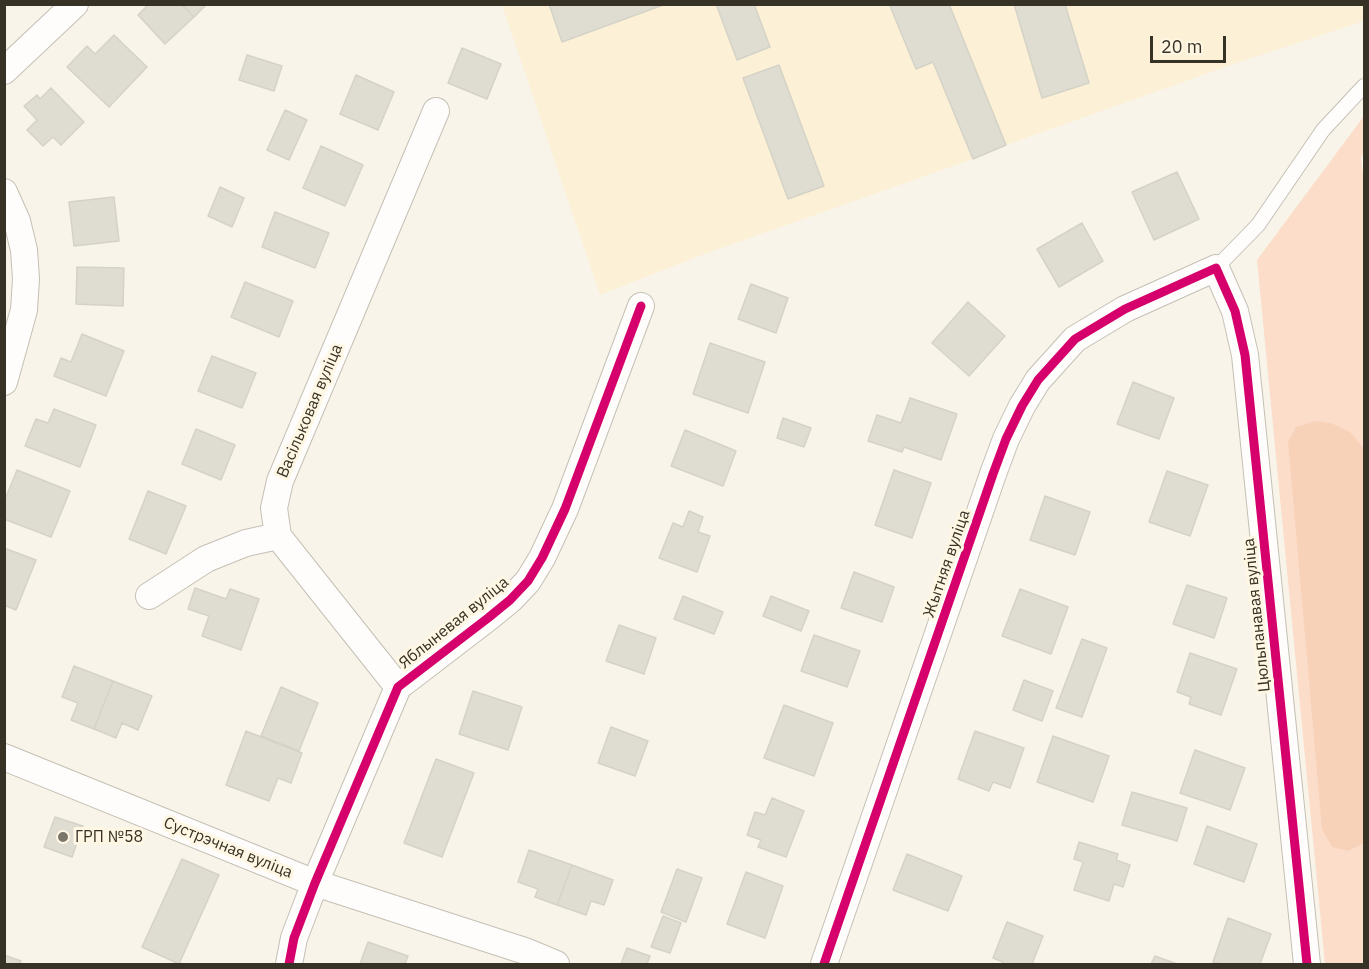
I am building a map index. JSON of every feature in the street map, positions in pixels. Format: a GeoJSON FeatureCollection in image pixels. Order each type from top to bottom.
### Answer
{"type":"FeatureCollection","features":[{"type":"Feature","properties":{"kind":"street"},"geometry":{"type":"LineString","coordinates":[[4,71],[75,4]]}},
{"type":"Feature","properties":{"kind":"street","name":"Васільковая вуліца"},"geometry":{"type":"LineString","coordinates":[[278,537],[274,507],[280,481],[436,111]]}},
{"type":"Feature","properties":{"kind":"street"},"geometry":{"type":"LineString","coordinates":[[4,192],[17,220],[24,250],[26,279],[24,310],[4,382]]}},
{"type":"Feature","properties":{"kind":"street","name":"Жытняя вуліца"},"geometry":{"type":"LineString","coordinates":[[824,964],[1000,457],[1022,406],[1038,380],[1075,339],[1125,309],[1216,268]]}},
{"type":"Feature","properties":{"kind":"street","name":"Цюльпанавая вуліца"},"geometry":{"type":"LineString","coordinates":[[1216,268],[1235,311],[1245,355],[1307,964]]}},
{"type":"Feature","properties":{"kind":"street","name":"Яблыневая вуліца"},"geometry":{"type":"LineString","coordinates":[[289,964],[294,938],[315,883],[398,687],[503,606],[528,581],[542,558],[565,509],[641,306]]}},
{"type":"Feature","properties":{"kind":"street"},"geometry":{"type":"LineString","coordinates":[[149,596],[206,559],[246,543],[278,537],[398,687]]}},
{"type":"Feature","properties":{"kind":"street","name":"Сустрэчная вуліца"},"geometry":{"type":"LineString","coordinates":[[4,757],[315,883],[525,951],[556,964]]}},
{"type":"Feature","properties":{"kind":"lane"},"geometry":{"type":"LineString","coordinates":[[1216,268],[1258,225],[1323,130],[1365,86]]}},
{"type":"Feature","properties":{"kind":"shaded area"},"geometry":{"type":"Polygon","coordinates":[[[1362,4],[1364,21],[1228,66],[1006,145],[973,159],[699,256],[600,295],[502,5],[1362,4]]]}},
{"type":"Feature","properties":{"kind":"shaded area"},"geometry":{"type":"Polygon","coordinates":[[[1364,116],[1364,147],[1361,159],[1364,184],[1364,964],[1325,964],[1257,260],[1364,116]]]}},
{"type":"Feature","properties":{"kind":"shaded area"},"geometry":{"type":"Polygon","coordinates":[[[1315,421],[1331,423],[1350,432],[1364,449],[1364,843],[1348,851],[1332,847],[1322,829],[1288,442],[1296,427],[1315,421]]]}},
{"type":"Feature","properties":{"kind":"building"},"geometry":{"type":"Polygon","coordinates":[[[149,4],[181,4],[194,17],[165,44],[138,15],[149,4]]]}},
{"type":"Feature","properties":{"kind":"building"},"geometry":{"type":"Polygon","coordinates":[[[181,4],[207,4],[194,17],[181,4]]]}},
{"type":"Feature","properties":{"kind":"building"},"geometry":{"type":"Polygon","coordinates":[[[549,4],[663,4],[663,5],[562,42],[549,4]]]}},
{"type":"Feature","properties":{"kind":"building"},"geometry":{"type":"Polygon","coordinates":[[[716,4],[754,4],[770,47],[737,60],[716,4]]]}},
{"type":"Feature","properties":{"kind":"building"},"geometry":{"type":"Polygon","coordinates":[[[894,4],[949,4],[1006,145],[973,159],[933,62],[916,69],[890,6],[894,4]]]}},
{"type":"Feature","properties":{"kind":"building"},"geometry":{"type":"Polygon","coordinates":[[[1014,4],[1065,4],[1089,83],[1042,98],[1014,4]]]}},
{"type":"Feature","properties":{"kind":"building"},"geometry":{"type":"Polygon","coordinates":[[[114,35],[147,67],[109,107],[67,67],[87,46],[95,54],[114,35]]]}},
{"type":"Feature","properties":{"kind":"building"},"geometry":{"type":"Polygon","coordinates":[[[462,48],[501,64],[487,99],[448,83],[462,48]]]}},
{"type":"Feature","properties":{"kind":"building"},"geometry":{"type":"Polygon","coordinates":[[[247,55],[282,66],[274,91],[239,80],[247,55]]]}},
{"type":"Feature","properties":{"kind":"building"},"geometry":{"type":"Polygon","coordinates":[[[779,65],[824,186],[788,199],[743,78],[779,65]]]}},
{"type":"Feature","properties":{"kind":"building"},"geometry":{"type":"Polygon","coordinates":[[[356,75],[394,92],[378,130],[340,114],[356,75]]]}},
{"type":"Feature","properties":{"kind":"building"},"geometry":{"type":"Polygon","coordinates":[[[51,88],[84,122],[61,145],[53,137],[43,146],[27,130],[37,120],[24,106],[37,95],[40,99],[51,88]]]}},
{"type":"Feature","properties":{"kind":"building"},"geometry":{"type":"Polygon","coordinates":[[[285,110],[307,120],[289,160],[267,150],[285,110]]]}},
{"type":"Feature","properties":{"kind":"building"},"geometry":{"type":"Polygon","coordinates":[[[321,146],[363,165],[345,206],[303,188],[321,146]]]}},
{"type":"Feature","properties":{"kind":"building"},"geometry":{"type":"Polygon","coordinates":[[[1177,172],[1199,219],[1154,240],[1132,192],[1177,172]]]}},
{"type":"Feature","properties":{"kind":"building"},"geometry":{"type":"Polygon","coordinates":[[[220,187],[244,198],[232,227],[208,216],[220,187]]]}},
{"type":"Feature","properties":{"kind":"building"},"geometry":{"type":"Polygon","coordinates":[[[114,197],[119,241],[74,246],[69,202],[114,197]]]}},
{"type":"Feature","properties":{"kind":"building"},"geometry":{"type":"Polygon","coordinates":[[[275,212],[329,233],[315,268],[262,247],[275,212]]]}},
{"type":"Feature","properties":{"kind":"building"},"geometry":{"type":"Polygon","coordinates":[[[1082,223],[1103,261],[1059,287],[1037,249],[1082,223]]]}},
{"type":"Feature","properties":{"kind":"building"},"geometry":{"type":"Polygon","coordinates":[[[77,267],[124,268],[123,306],[76,304],[77,267]]]}},
{"type":"Feature","properties":{"kind":"building"},"geometry":{"type":"Polygon","coordinates":[[[245,282],[293,301],[279,337],[231,317],[245,282]]]}},
{"type":"Feature","properties":{"kind":"building"},"geometry":{"type":"Polygon","coordinates":[[[751,284],[788,298],[776,333],[738,319],[751,284]]]}},
{"type":"Feature","properties":{"kind":"building"},"geometry":{"type":"Polygon","coordinates":[[[968,302],[1005,336],[969,376],[932,343],[968,302]]]}},
{"type":"Feature","properties":{"kind":"building"},"geometry":{"type":"Polygon","coordinates":[[[82,334],[124,351],[106,396],[54,376],[61,358],[71,362],[82,334]]]}},
{"type":"Feature","properties":{"kind":"building"},"geometry":{"type":"Polygon","coordinates":[[[710,343],[765,362],[748,413],[693,394],[710,343]]]}},
{"type":"Feature","properties":{"kind":"building"},"geometry":{"type":"Polygon","coordinates":[[[212,356],[256,373],[242,408],[198,391],[212,356]]]}},
{"type":"Feature","properties":{"kind":"building"},"geometry":{"type":"Polygon","coordinates":[[[1133,382],[1174,398],[1159,439],[1117,424],[1133,382]]]}},
{"type":"Feature","properties":{"kind":"building"},"geometry":{"type":"Polygon","coordinates":[[[910,398],[957,414],[941,460],[904,447],[902,452],[868,441],[877,415],[901,423],[910,398]]]}},
{"type":"Feature","properties":{"kind":"building"},"geometry":{"type":"Polygon","coordinates":[[[54,409],[96,425],[80,467],[25,446],[36,419],[48,423],[54,409]]]}},
{"type":"Feature","properties":{"kind":"building"},"geometry":{"type":"Polygon","coordinates":[[[783,418],[811,428],[804,447],[777,438],[783,418]]]}},
{"type":"Feature","properties":{"kind":"building"},"geometry":{"type":"Polygon","coordinates":[[[196,429],[235,445],[221,480],[182,464],[196,429]]]}},
{"type":"Feature","properties":{"kind":"building"},"geometry":{"type":"Polygon","coordinates":[[[685,430],[736,451],[723,486],[671,466],[685,430]]]}},
{"type":"Feature","properties":{"kind":"building"},"geometry":{"type":"Polygon","coordinates":[[[17,470],[70,491],[51,537],[4,519],[4,502],[17,470]]]}},
{"type":"Feature","properties":{"kind":"building"},"geometry":{"type":"Polygon","coordinates":[[[894,470],[931,483],[912,538],[875,525],[894,470]]]}},
{"type":"Feature","properties":{"kind":"building"},"geometry":{"type":"Polygon","coordinates":[[[1167,471],[1208,485],[1190,536],[1149,522],[1167,471]]]}},
{"type":"Feature","properties":{"kind":"building"},"geometry":{"type":"Polygon","coordinates":[[[148,491],[186,506],[166,554],[129,539],[148,491]]]}},
{"type":"Feature","properties":{"kind":"building"},"geometry":{"type":"Polygon","coordinates":[[[1045,496],[1090,512],[1075,555],[1030,540],[1045,496]]]}},
{"type":"Feature","properties":{"kind":"building"},"geometry":{"type":"Polygon","coordinates":[[[689,511],[703,517],[698,532],[710,536],[697,572],[659,558],[673,523],[683,527],[689,511]]]}},
{"type":"Feature","properties":{"kind":"building"},"geometry":{"type":"Polygon","coordinates":[[[4,548],[36,560],[16,610],[4,605],[4,548]]]}},
{"type":"Feature","properties":{"kind":"building"},"geometry":{"type":"Polygon","coordinates":[[[854,572],[894,587],[882,622],[841,608],[854,572]]]}},
{"type":"Feature","properties":{"kind":"building"},"geometry":{"type":"Polygon","coordinates":[[[1187,585],[1227,598],[1214,638],[1173,624],[1187,585]]]}},
{"type":"Feature","properties":{"kind":"building"},"geometry":{"type":"Polygon","coordinates":[[[195,588],[226,599],[230,589],[259,599],[241,650],[202,636],[209,616],[188,609],[195,588]]]}},
{"type":"Feature","properties":{"kind":"building"},"geometry":{"type":"Polygon","coordinates":[[[1020,589],[1068,607],[1051,654],[1002,636],[1020,589]]]}},
{"type":"Feature","properties":{"kind":"building"},"geometry":{"type":"Polygon","coordinates":[[[683,596],[723,612],[714,634],[674,619],[683,596]]]}},
{"type":"Feature","properties":{"kind":"building"},"geometry":{"type":"Polygon","coordinates":[[[771,596],[809,611],[801,631],[763,616],[771,596]]]}},
{"type":"Feature","properties":{"kind":"building"},"geometry":{"type":"Polygon","coordinates":[[[619,625],[656,638],[644,674],[606,661],[619,625]]]}},
{"type":"Feature","properties":{"kind":"building"},"geometry":{"type":"Polygon","coordinates":[[[814,635],[860,651],[847,687],[801,671],[814,635]]]}},
{"type":"Feature","properties":{"kind":"building"},"geometry":{"type":"Polygon","coordinates":[[[1082,639],[1107,648],[1082,717],[1056,708],[1082,639]]]}},
{"type":"Feature","properties":{"kind":"building"},"geometry":{"type":"Polygon","coordinates":[[[1190,653],[1237,669],[1221,715],[1189,704],[1191,697],[1177,692],[1190,653]]]}},
{"type":"Feature","properties":{"kind":"building"},"geometry":{"type":"Polygon","coordinates":[[[74,666],[113,681],[94,729],[71,720],[78,703],[62,697],[74,666]]]}},
{"type":"Feature","properties":{"kind":"building"},"geometry":{"type":"Polygon","coordinates":[[[1024,680],[1053,691],[1042,721],[1013,710],[1024,680]]]}},
{"type":"Feature","properties":{"kind":"building"},"geometry":{"type":"Polygon","coordinates":[[[113,681],[152,696],[138,730],[122,723],[116,738],[94,729],[113,681]]]}},
{"type":"Feature","properties":{"kind":"building"},"geometry":{"type":"Polygon","coordinates":[[[281,687],[318,703],[299,751],[261,736],[281,687]]]}},
{"type":"Feature","properties":{"kind":"building"},"geometry":{"type":"Polygon","coordinates":[[[473,691],[522,707],[508,750],[459,734],[473,691]]]}},
{"type":"Feature","properties":{"kind":"building"},"geometry":{"type":"Polygon","coordinates":[[[784,705],[833,723],[814,776],[764,758],[784,705]]]}},
{"type":"Feature","properties":{"kind":"building"},"geometry":{"type":"Polygon","coordinates":[[[611,727],[648,741],[635,776],[598,763],[611,727]]]}},
{"type":"Feature","properties":{"kind":"building"},"geometry":{"type":"Polygon","coordinates":[[[246,731],[302,753],[291,783],[278,778],[269,801],[226,785],[246,731]]]}},
{"type":"Feature","properties":{"kind":"building"},"geometry":{"type":"Polygon","coordinates":[[[975,731],[1024,748],[1010,788],[993,782],[989,791],[958,779],[975,731]]]}},
{"type":"Feature","properties":{"kind":"building"},"geometry":{"type":"Polygon","coordinates":[[[1053,736],[1109,756],[1093,802],[1037,782],[1053,736]]]}},
{"type":"Feature","properties":{"kind":"building"},"geometry":{"type":"Polygon","coordinates":[[[1195,750],[1245,768],[1230,810],[1180,793],[1195,750]]]}},
{"type":"Feature","properties":{"kind":"building"},"geometry":{"type":"Polygon","coordinates":[[[436,759],[474,773],[442,857],[404,843],[436,759]]]}},
{"type":"Feature","properties":{"kind":"building"},"geometry":{"type":"Polygon","coordinates":[[[1132,792],[1187,808],[1177,841],[1122,825],[1132,792]]]}},
{"type":"Feature","properties":{"kind":"building"},"geometry":{"type":"Polygon","coordinates":[[[772,798],[804,811],[786,857],[758,847],[761,840],[747,835],[755,812],[765,815],[772,798]]]}},
{"type":"Feature","properties":{"kind":"building","name":"ГРП №58"},"geometry":{"type":"Polygon","coordinates":[[[55,817],[83,826],[72,857],[44,847],[55,817]]]}},
{"type":"Feature","properties":{"kind":"building"},"geometry":{"type":"Polygon","coordinates":[[[1207,826],[1257,844],[1244,882],[1194,864],[1207,826]]]}},
{"type":"Feature","properties":{"kind":"building"},"geometry":{"type":"Polygon","coordinates":[[[1079,842],[1118,854],[1116,860],[1130,865],[1123,887],[1114,884],[1109,901],[1074,890],[1083,862],[1074,859],[1079,842]]]}},
{"type":"Feature","properties":{"kind":"building"},"geometry":{"type":"Polygon","coordinates":[[[529,850],[572,865],[557,905],[535,897],[538,889],[518,882],[529,850]]]}},
{"type":"Feature","properties":{"kind":"building"},"geometry":{"type":"Polygon","coordinates":[[[907,854],[962,876],[948,911],[893,890],[907,854]]]}},
{"type":"Feature","properties":{"kind":"building"},"geometry":{"type":"Polygon","coordinates":[[[182,859],[219,875],[179,964],[142,947],[182,859]]]}},
{"type":"Feature","properties":{"kind":"building"},"geometry":{"type":"Polygon","coordinates":[[[572,865],[613,880],[604,905],[591,901],[586,915],[557,905],[572,865]]]}},
{"type":"Feature","properties":{"kind":"building"},"geometry":{"type":"Polygon","coordinates":[[[677,869],[702,878],[686,922],[661,912],[677,869]]]}},
{"type":"Feature","properties":{"kind":"building"},"geometry":{"type":"Polygon","coordinates":[[[746,872],[783,886],[765,938],[727,924],[746,872]]]}},
{"type":"Feature","properties":{"kind":"building"},"geometry":{"type":"Polygon","coordinates":[[[663,916],[681,923],[670,953],[651,947],[663,916]]]}},
{"type":"Feature","properties":{"kind":"building"},"geometry":{"type":"Polygon","coordinates":[[[1228,918],[1271,934],[1260,964],[1213,962],[1228,918]]]}},
{"type":"Feature","properties":{"kind":"building"},"geometry":{"type":"Polygon","coordinates":[[[1007,922],[1043,936],[1032,964],[1002,964],[1003,962],[993,958],[1007,922]]]}},
{"type":"Feature","properties":{"kind":"building"},"geometry":{"type":"Polygon","coordinates":[[[368,942],[408,956],[405,964],[360,964],[368,942]]]}},
{"type":"Feature","properties":{"kind":"building"},"geometry":{"type":"Polygon","coordinates":[[[627,948],[650,956],[647,964],[621,964],[627,948]]]}},
{"type":"Feature","properties":{"kind":"building"},"geometry":{"type":"Polygon","coordinates":[[[4,955],[21,961],[20,964],[4,964],[4,955]]]}},
{"type":"Feature","properties":{"kind":"building"},"geometry":{"type":"Polygon","coordinates":[[[1155,956],[1177,964],[1151,964],[1155,956]]]}},
{"type":"Feature","properties":{"kind":"cycle path"},"geometry":{"type":"LineString","coordinates":[[824,964],[993,474],[1022,406],[1038,380],[1075,339],[1125,309],[1216,268],[1235,311],[1245,355],[1307,964]]}},
{"type":"Feature","properties":{"kind":"cycle path"},"geometry":{"type":"LineString","coordinates":[[289,964],[294,938],[315,883],[398,687],[488,618],[528,581],[542,558],[565,509],[641,306]]}},
{"type":"Feature","properties":{"kind":"place","name":"ГРП №58"},"geometry":{"type":"Point","coordinates":[63,837]}}]}
